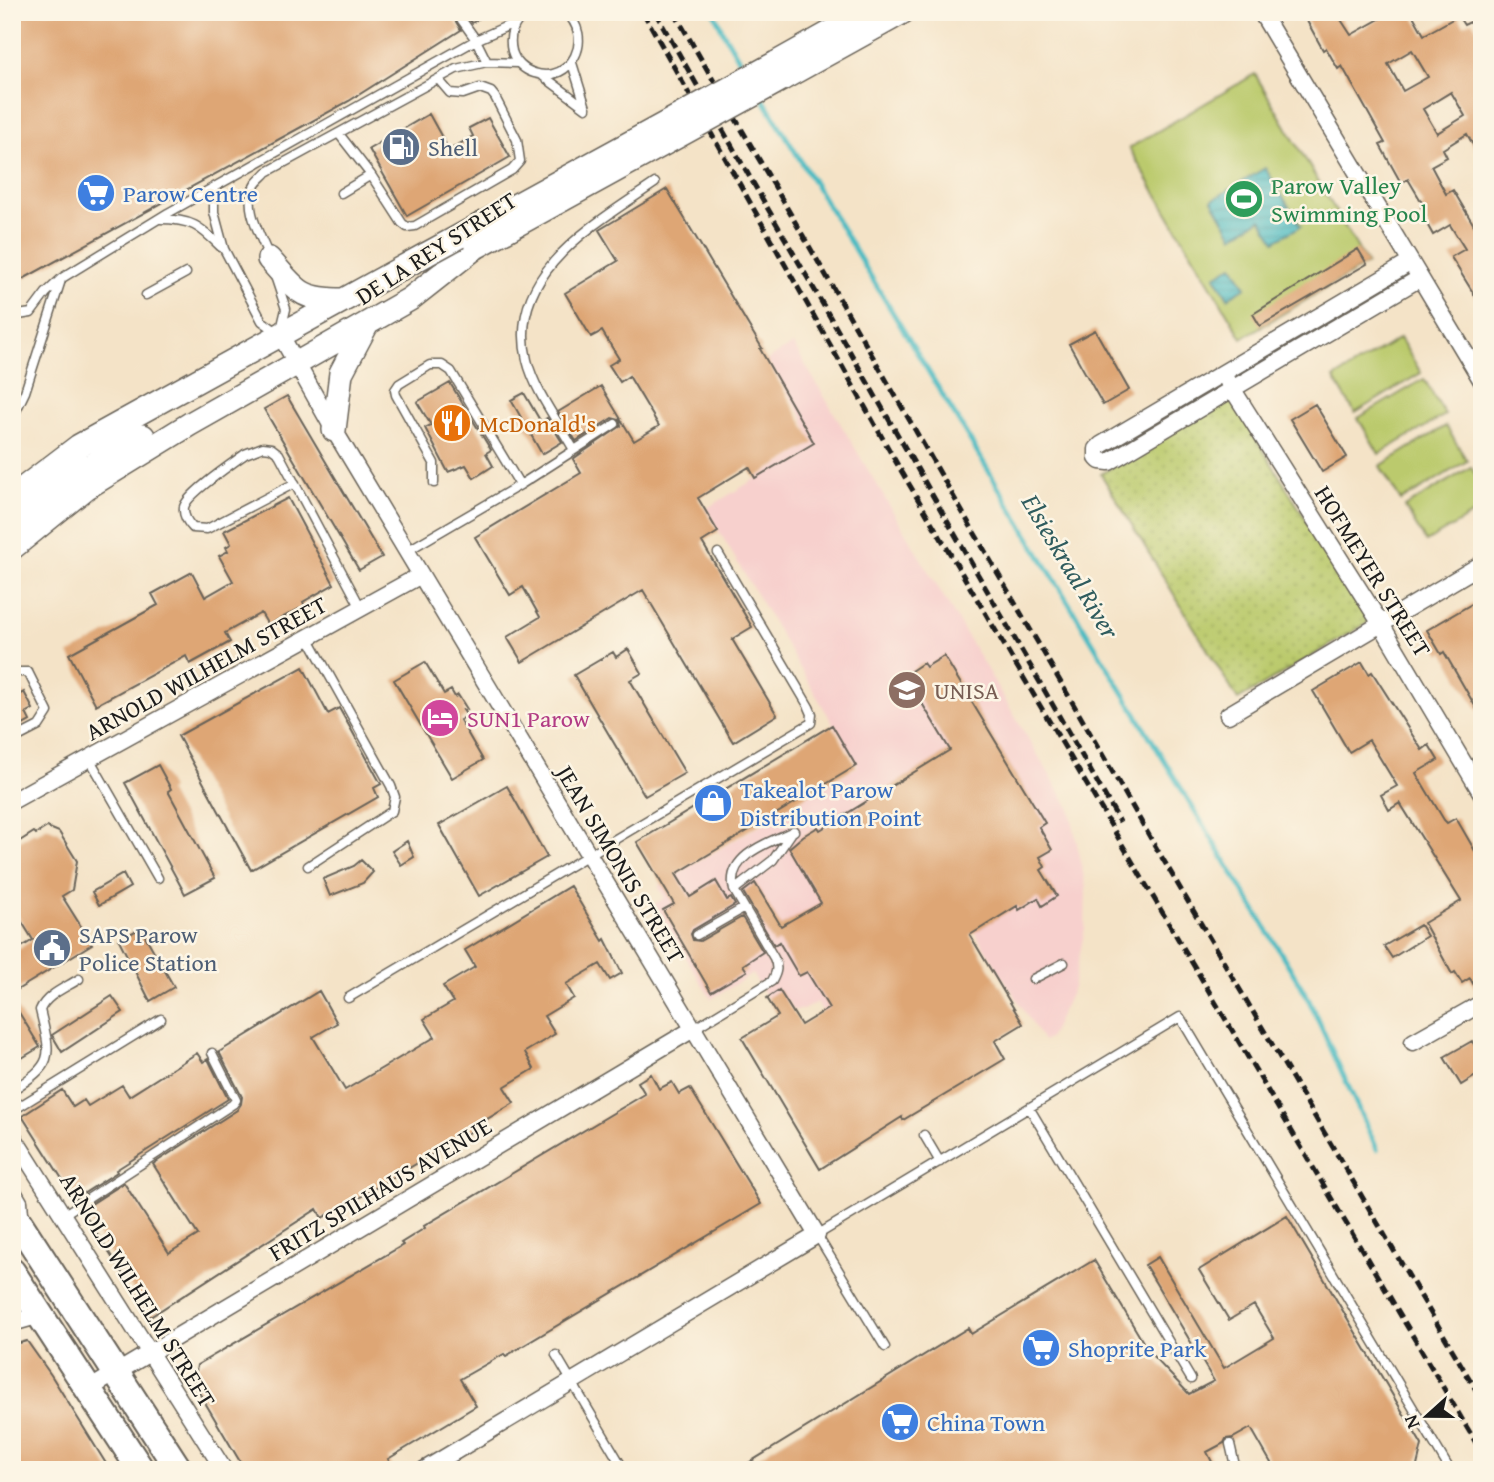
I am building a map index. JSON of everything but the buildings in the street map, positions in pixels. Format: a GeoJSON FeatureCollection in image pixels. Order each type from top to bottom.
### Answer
{"type":"FeatureCollection","features":[{"type":"Feature","properties":{"kind":"main road","name":"DE LA REY STREET"},"geometry":{"type":"LineString","coordinates":[[12,548],[86,488],[190,424],[410,299],[476,247],[779,71],[867,12]]}},
{"type":"Feature","properties":{"kind":"main road","name":"DE LA REY STREET"},"geometry":{"type":"LineString","coordinates":[[12,497],[79,446],[280,334],[427,254],[779,71],[902,12]]}},
{"type":"Feature","properties":{"kind":"main road"},"geometry":{"type":"LineString","coordinates":[[269,259],[293,286],[309,298],[343,300]]}},
{"type":"Feature","properties":{"kind":"main road"},"geometry":{"type":"LineString","coordinates":[[334,430],[341,373],[368,324]]}},
{"type":"Feature","properties":{"kind":"main road"},"geometry":{"type":"LineString","coordinates":[[12,521],[25,515],[80,472],[144,435],[190,424]]}},
{"type":"Feature","properties":{"kind":"main road"},"geometry":{"type":"LineString","coordinates":[[18,1221],[179,1470]]}},
{"type":"Feature","properties":{"kind":"main road"},"geometry":{"type":"LineString","coordinates":[[12,1272],[141,1470]]}},
{"type":"Feature","properties":{"kind":"street"},"geometry":{"type":"LineString","coordinates":[[1261,12],[1482,381]]}},
{"type":"Feature","properties":{"kind":"street"},"geometry":{"type":"LineString","coordinates":[[1410,262],[1101,445],[1096,453],[1097,458],[1109,462],[1420,278]]}},
{"type":"Feature","properties":{"kind":"street","name":"JEAN SIMONIS STREET"},"geometry":{"type":"LineString","coordinates":[[280,334],[334,430],[817,1235]]}},
{"type":"Feature","properties":{"kind":"street"},"geometry":{"type":"LineString","coordinates":[[1285,336],[1294,352]]}},
{"type":"Feature","properties":{"kind":"street","name":"HOFMEYER STREET"},"geometry":{"type":"LineString","coordinates":[[1223,373],[1381,624],[1482,794]]}},
{"type":"Feature","properties":{"kind":"street"},"geometry":{"type":"LineString","coordinates":[[1228,715],[1482,564]]}},
{"type":"Feature","properties":{"kind":"street","name":"ARNOLD WILHELM STREET"},"geometry":{"type":"LineString","coordinates":[[12,801],[421,575]]}},
{"type":"Feature","properties":{"kind":"street"},"geometry":{"type":"LineString","coordinates":[[1413,1042],[1482,1003]]}},
{"type":"Feature","properties":{"kind":"street","name":"FRITZ SPILHAUS AVENUE"},"geometry":{"type":"LineString","coordinates":[[89,1389],[695,1028]]}},
{"type":"Feature","properties":{"kind":"street","name":"ARNOLD WILHELM STREET"},"geometry":{"type":"LineString","coordinates":[[12,1135],[225,1470]]}},
{"type":"Feature","properties":{"kind":"street"},"geometry":{"type":"LineString","coordinates":[[424,1470],[817,1235]]}},
{"type":"Feature","properties":{"kind":"street"},"geometry":{"type":"LineString","coordinates":[[12,1323],[40,1315]]}},
{"type":"Feature","properties":{"kind":"lane"},"geometry":{"type":"LineString","coordinates":[[456,12],[476,40],[487,62]]}},
{"type":"Feature","properties":{"kind":"lane"},"geometry":{"type":"LineString","coordinates":[[526,12],[516,22],[510,34],[510,44],[518,63],[527,71],[543,76],[586,108],[572,62]]}},
{"type":"Feature","properties":{"kind":"lane"},"geometry":{"type":"LineString","coordinates":[[565,12],[579,33]]}},
{"type":"Feature","properties":{"kind":"lane"},"geometry":{"type":"LineString","coordinates":[[543,76],[555,74],[572,62],[580,45],[575,12]]}},
{"type":"Feature","properties":{"kind":"lane"},"geometry":{"type":"LineString","coordinates":[[12,316],[32,313],[46,293],[62,278],[160,219],[476,40],[516,22]]}},
{"type":"Feature","properties":{"kind":"lane"},"geometry":{"type":"LineString","coordinates":[[214,188],[214,212],[224,249],[262,321],[280,334],[286,309],[252,213],[254,186],[267,172],[456,69],[487,62],[518,63]]}},
{"type":"Feature","properties":{"kind":"lane"},"geometry":{"type":"LineString","coordinates":[[339,134],[371,175],[402,223],[411,228],[517,167],[521,156],[517,140],[493,94],[480,88],[463,94],[450,93],[438,79]]}},
{"type":"Feature","properties":{"kind":"lane"},"geometry":{"type":"LineString","coordinates":[[341,192],[371,175]]}},
{"type":"Feature","properties":{"kind":"lane"},"geometry":{"type":"LineString","coordinates":[[574,450],[534,381],[527,361],[523,334],[526,310],[540,279],[559,255],[585,231],[655,183]]}},
{"type":"Feature","properties":{"kind":"lane"},"geometry":{"type":"LineString","coordinates":[[160,219],[176,219],[199,226],[224,249]]}},
{"type":"Feature","properties":{"kind":"lane"},"geometry":{"type":"LineString","coordinates":[[146,295],[186,273]]}},
{"type":"Feature","properties":{"kind":"lane"},"geometry":{"type":"LineString","coordinates":[[12,419],[24,392],[62,278]]}},
{"type":"Feature","properties":{"kind":"lane"},"geometry":{"type":"LineString","coordinates":[[434,483],[434,463],[395,390],[399,384],[430,365],[438,364],[451,371],[520,485]]}},
{"type":"Feature","properties":{"kind":"lane"},"geometry":{"type":"LineString","coordinates":[[407,551],[520,485],[615,424]]}},
{"type":"Feature","properties":{"kind":"lane"},"geometry":{"type":"LineString","coordinates":[[295,483],[207,529],[193,528],[185,513],[184,507],[191,497],[245,454],[255,449],[271,448],[279,454],[295,483],[361,608]]}},
{"type":"Feature","properties":{"kind":"lane"},"geometry":{"type":"LineString","coordinates":[[348,998],[811,723],[809,707],[718,553]]}},
{"type":"Feature","properties":{"kind":"lane"},"geometry":{"type":"LineString","coordinates":[[308,637],[391,786],[395,803],[391,811],[308,866]]}},
{"type":"Feature","properties":{"kind":"lane"},"geometry":{"type":"LineString","coordinates":[[12,672],[28,672],[48,712],[39,726],[12,740]]}},
{"type":"Feature","properties":{"kind":"lane"},"geometry":{"type":"LineString","coordinates":[[89,758],[158,878]]}},
{"type":"Feature","properties":{"kind":"lane"},"geometry":{"type":"LineString","coordinates":[[695,1028],[772,981],[777,973],[774,958],[734,890],[732,874],[737,864],[757,849],[794,831],[773,860],[734,890]]}},
{"type":"Feature","properties":{"kind":"lane"},"geometry":{"type":"LineString","coordinates":[[697,935],[744,908]]}},
{"type":"Feature","properties":{"kind":"lane"},"geometry":{"type":"LineString","coordinates":[[1033,979],[1064,962]]}},
{"type":"Feature","properties":{"kind":"lane"},"geometry":{"type":"LineString","coordinates":[[12,1090],[39,1072],[46,1062],[48,1040],[41,1006],[79,979]]}},
{"type":"Feature","properties":{"kind":"lane"},"geometry":{"type":"LineString","coordinates":[[885,1347],[817,1235],[1180,1017],[1450,1470]]}},
{"type":"Feature","properties":{"kind":"lane"},"geometry":{"type":"LineString","coordinates":[[12,1111],[161,1019]]}},
{"type":"Feature","properties":{"kind":"lane"},"geometry":{"type":"LineString","coordinates":[[63,1215],[233,1104],[236,1100],[212,1053]]}},
{"type":"Feature","properties":{"kind":"lane"},"geometry":{"type":"LineString","coordinates":[[1030,1109],[1191,1379]]}},
{"type":"Feature","properties":{"kind":"lane"},"geometry":{"type":"LineString","coordinates":[[924,1135],[940,1162]]}},
{"type":"Feature","properties":{"kind":"lane"},"geometry":{"type":"LineString","coordinates":[[12,1182],[23,1201],[18,1221]]}},
{"type":"Feature","properties":{"kind":"lane"},"geometry":{"type":"LineString","coordinates":[[556,1355],[624,1470]]}},
{"type":"Feature","properties":{"kind":"lane"},"geometry":{"type":"LineString","coordinates":[[1230,1444],[1236,1470]]}},
{"type":"Feature","properties":{"kind":"shaded area","name":"UNISA"},"geometry":{"type":"Polygon","coordinates":[[[793,344],[1070,809],[1086,888],[1085,928],[1073,988],[1049,1039],[1043,1041],[974,931],[964,926],[823,1012],[817,1002],[803,1010],[793,1010],[787,1000],[773,1008],[752,974],[711,999],[654,904],[665,898],[658,886],[858,766],[706,509],[814,443],[804,419],[767,360],[793,344]]]}},
{"type":"Feature","properties":{"kind":"green space","name":"Parow Valley Swimming Pool"},"geometry":{"type":"Polygon","coordinates":[[[1255,74],[1367,264],[1242,338],[1129,148],[1255,74]]]}},
{"type":"Feature","properties":{"kind":"green space"},"geometry":{"type":"Polygon","coordinates":[[[1400,338],[1421,373],[1355,413],[1334,378],[1400,338]]]}},
{"type":"Feature","properties":{"kind":"green space"},"geometry":{"type":"Polygon","coordinates":[[[1424,379],[1445,415],[1379,454],[1358,418],[1424,379]]]}},
{"type":"Feature","properties":{"kind":"green space"},"geometry":{"type":"Polygon","coordinates":[[[1224,401],[1235,404],[1369,622],[1238,700],[1101,474],[1224,401]]]}},
{"type":"Feature","properties":{"kind":"green space"},"geometry":{"type":"Polygon","coordinates":[[[1446,426],[1467,461],[1401,501],[1380,466],[1446,426]]]}},
{"type":"Feature","properties":{"kind":"green space"},"geometry":{"type":"Polygon","coordinates":[[[1471,467],[1482,486],[1482,509],[1426,542],[1405,507],[1471,467]]]}},
{"type":"Feature","properties":{"kind":"water"},"geometry":{"type":"Polygon","coordinates":[[[1265,168],[1301,226],[1275,241],[1261,219],[1233,236],[1212,200],[1265,168]]]}},
{"type":"Feature","properties":{"kind":"water"},"geometry":{"type":"Polygon","coordinates":[[[1233,265],[1246,287],[1228,298],[1215,276],[1233,265]]]}},
{"type":"Feature","properties":{"kind":"waterway","name":"Elsieskraal River"},"geometry":{"type":"LineString","coordinates":[[714,12],[746,71]]}},
{"type":"Feature","properties":{"kind":"waterway","name":"Elsieskraal River"},"geometry":{"type":"LineString","coordinates":[[762,97],[1307,996],[1377,1149]]}},
{"type":"Feature","properties":{"kind":"railway"},"geometry":{"type":"LineString","coordinates":[[643,12],[896,462],[1482,1453]]}},
{"type":"Feature","properties":{"kind":"railway"},"geometry":{"type":"LineString","coordinates":[[655,12],[1120,822]]}},
{"type":"Feature","properties":{"kind":"railway"},"geometry":{"type":"LineString","coordinates":[[674,12],[1154,844],[1482,1400]]}},
{"type":"Feature","properties":{"kind":"place","name":"Shell"},"geometry":{"type":"Point","coordinates":[401,147]}},
{"type":"Feature","properties":{"kind":"place","name":"Parow Centre"},"geometry":{"type":"Point","coordinates":[96,193]}},
{"type":"Feature","properties":{"kind":"place","name":"Parow Valley Swimming Pool"},"geometry":{"type":"Point","coordinates":[1244,199]}},
{"type":"Feature","properties":{"kind":"place","name":"McDonald's"},"geometry":{"type":"Point","coordinates":[452,423]}},
{"type":"Feature","properties":{"kind":"place","name":"UNISA"},"geometry":{"type":"Point","coordinates":[907,690]}},
{"type":"Feature","properties":{"kind":"place","name":"SUN1 Parow"},"geometry":{"type":"Point","coordinates":[440,718]}},
{"type":"Feature","properties":{"kind":"place","name":"Takealot Parow Distribution Point"},"geometry":{"type":"Point","coordinates":[713,803]}},
{"type":"Feature","properties":{"kind":"place","name":"SAPS Parow Police Station"},"geometry":{"type":"Point","coordinates":[52,948]}},
{"type":"Feature","properties":{"kind":"place","name":"Shoprite Park"},"geometry":{"type":"Point","coordinates":[1041,1348]}},
{"type":"Feature","properties":{"kind":"place","name":"China Town"},"geometry":{"type":"Point","coordinates":[900,1422]}}]}
